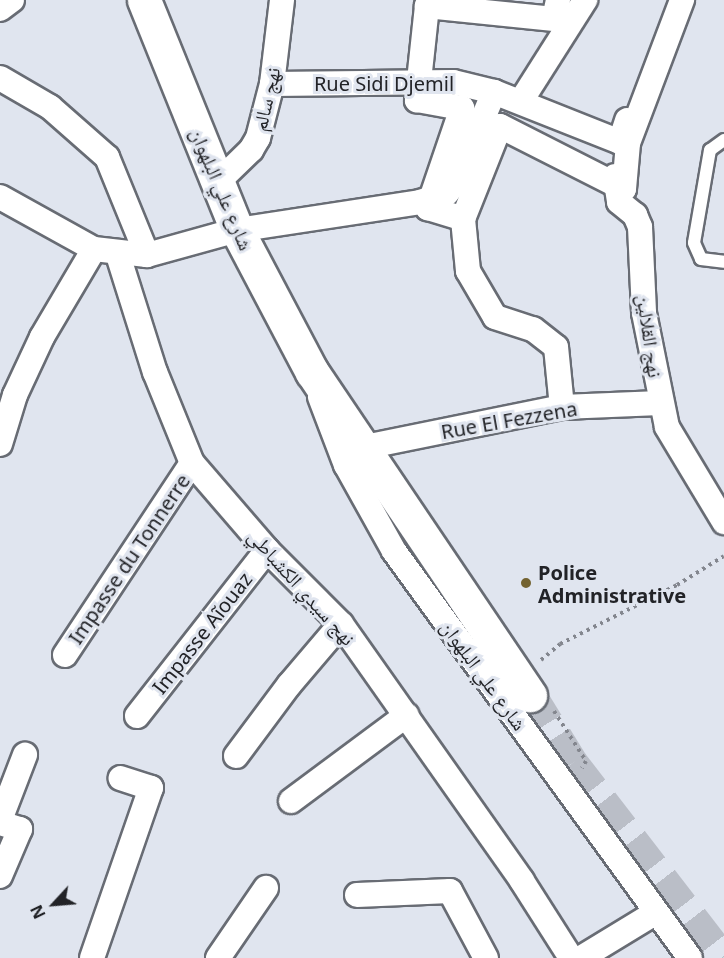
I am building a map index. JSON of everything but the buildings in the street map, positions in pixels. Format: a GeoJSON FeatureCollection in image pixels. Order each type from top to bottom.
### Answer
{"type":"FeatureCollection","features":[{"type":"Feature","properties":{"kind":"main road","name":"شارع علي البلهوان"},"geometry":{"type":"LineString","coordinates":[[144,0],[237,230],[312,372],[360,448],[538,687]]}},
{"type":"Feature","properties":{"kind":"street"},"geometry":{"type":"LineString","coordinates":[[0,9],[12,0]]}},
{"type":"Feature","properties":{"kind":"street","name":"نهج سالم"},"geometry":{"type":"LineString","coordinates":[[218,182],[251,150],[272,84],[282,0]]}},
{"type":"Feature","properties":{"kind":"street"},"geometry":{"type":"LineString","coordinates":[[463,219],[428,208],[462,108],[417,100],[428,6],[554,19],[558,0]]}},
{"type":"Feature","properties":{"kind":"street"},"geometry":{"type":"LineString","coordinates":[[521,101],[585,0]]}},
{"type":"Feature","properties":{"kind":"street"},"geometry":{"type":"LineString","coordinates":[[616,185],[620,142],[669,0]]}},
{"type":"Feature","properties":{"kind":"street"},"geometry":{"type":"LineString","coordinates":[[562,407],[556,347],[533,329],[495,317],[468,271],[463,219],[500,126],[624,189],[628,143],[682,0]]}},
{"type":"Feature","properties":{"kind":"street"},"geometry":{"type":"LineString","coordinates":[[0,78],[50,107],[107,157],[147,255]]}},
{"type":"Feature","properties":{"kind":"street","name":"Rue Sidi Djemil"},"geometry":{"type":"LineString","coordinates":[[272,84],[453,82],[521,101],[620,142]]}},
{"type":"Feature","properties":{"kind":"street"},"geometry":{"type":"LineString","coordinates":[[0,197],[94,249],[118,255],[147,255],[237,230],[432,198],[447,193],[456,182],[494,92]]}},
{"type":"Feature","properties":{"kind":"street","name":"نهج القلالين"},"geometry":{"type":"LineString","coordinates":[[616,185],[619,202],[635,215],[640,227],[644,313],[660,403],[674,443],[724,522]]}},
{"type":"Feature","properties":{"kind":"street"},"geometry":{"type":"LineString","coordinates":[[0,444],[15,395],[42,337],[94,249]]}},
{"type":"Feature","properties":{"kind":"street","name":"نهج سيدي الكشباطي"},"geometry":{"type":"LineString","coordinates":[[118,255],[155,372],[192,463],[267,550],[341,624],[522,881],[570,958]]}},
{"type":"Feature","properties":{"kind":"street","name":"شارع علي البلهوان"},"geometry":{"type":"LineString","coordinates":[[312,372],[327,419],[368,509],[655,913],[690,958]]}},
{"type":"Feature","properties":{"kind":"street","name":"Rue El Fezzena"},"geometry":{"type":"LineString","coordinates":[[360,448],[562,407],[660,403]]}},
{"type":"Feature","properties":{"kind":"street","name":"Impasse du Tonnerre"},"geometry":{"type":"LineString","coordinates":[[65,655],[192,463]]}},
{"type":"Feature","properties":{"kind":"street","name":"Impasse Aĩouaz"},"geometry":{"type":"LineString","coordinates":[[137,716],[267,550]]}},
{"type":"Feature","properties":{"kind":"street"},"geometry":{"type":"LineString","coordinates":[[236,756],[341,624]]}},
{"type":"Feature","properties":{"kind":"street"},"geometry":{"type":"LineString","coordinates":[[291,801],[407,715]]}},
{"type":"Feature","properties":{"kind":"street"},"geometry":{"type":"LineString","coordinates":[[0,876],[20,829],[0,822],[25,755]]}},
{"type":"Feature","properties":{"kind":"street"},"geometry":{"type":"LineString","coordinates":[[92,958],[151,788],[121,778]]}},
{"type":"Feature","properties":{"kind":"street"},"geometry":{"type":"LineString","coordinates":[[218,958],[266,888]]}},
{"type":"Feature","properties":{"kind":"street"},"geometry":{"type":"LineString","coordinates":[[357,895],[450,891],[486,958]]}},
{"type":"Feature","properties":{"kind":"street"},"geometry":{"type":"LineString","coordinates":[[580,958],[655,913]]}},
{"type":"Feature","properties":{"kind":"lane"},"geometry":{"type":"LineString","coordinates":[[724,140],[710,150],[694,243],[701,259],[724,262]]}},
{"type":"Feature","properties":{"kind":"path"},"geometry":{"type":"LineString","coordinates":[[568,791],[586,761],[538,687],[560,644],[677,585],[724,556]]}},
{"type":"Feature","properties":{"kind":"tunnel"},"geometry":{"type":"LineString","coordinates":[[530,695],[572,763],[722,958]]}},
{"type":"Feature","properties":{"kind":"place","name":"Police Administrative"},"geometry":{"type":"Point","coordinates":[526,583]}}]}
